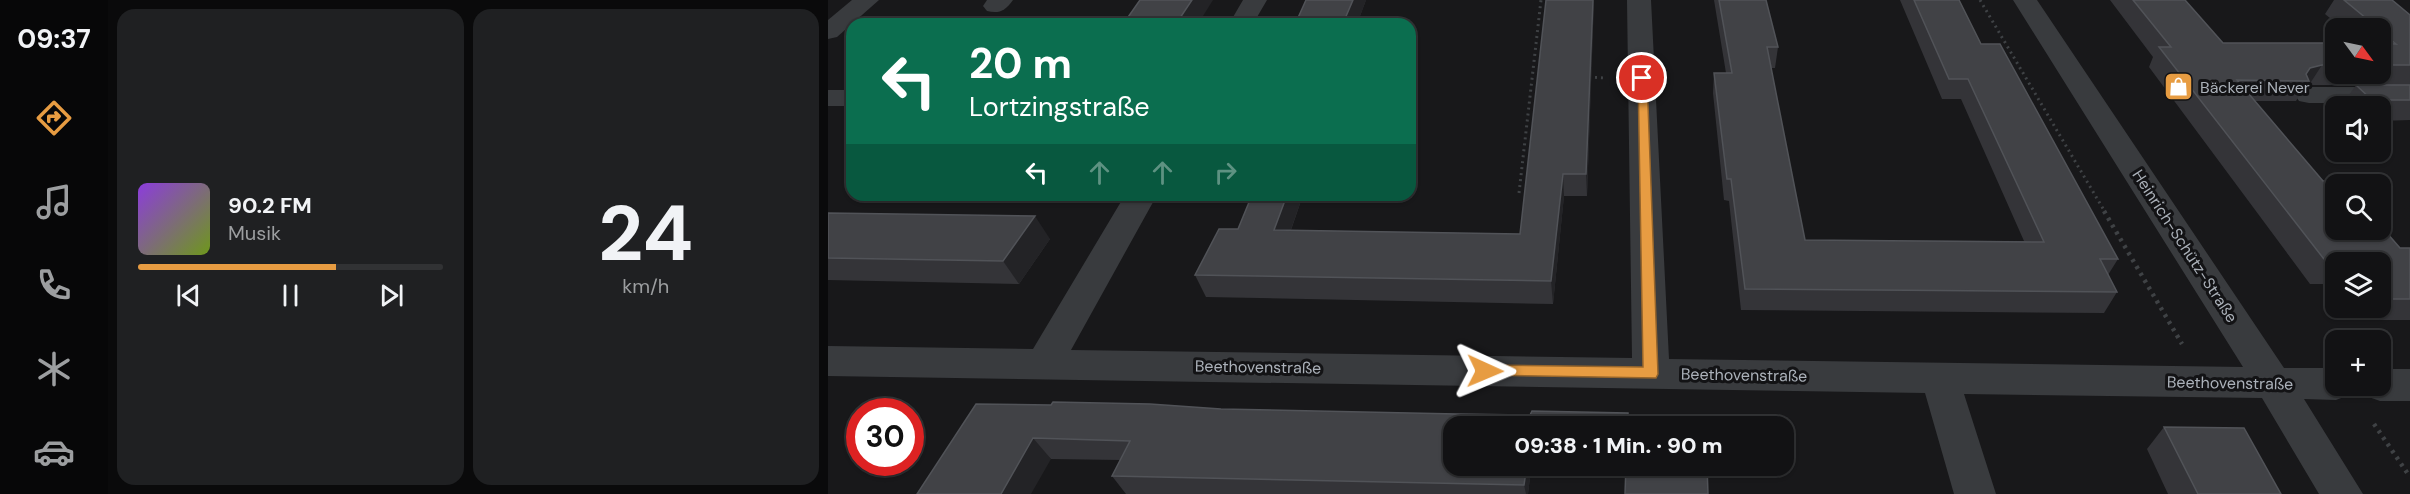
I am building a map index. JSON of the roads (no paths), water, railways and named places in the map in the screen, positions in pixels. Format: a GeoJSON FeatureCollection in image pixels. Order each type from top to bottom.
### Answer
{"type":"FeatureCollection","features":[{"type":"Feature","properties":{"kind":"street"},"geometry":{"type":"LineString","coordinates":[[828,32],[867,0]]}},
{"type":"Feature","properties":{"kind":"street"},"geometry":{"type":"LineString","coordinates":[[1244,18],[1255,0]]}},
{"type":"Feature","properties":{"kind":"street"},"geometry":{"type":"LineString","coordinates":[[1639,0],[1651,374]]}},
{"type":"Feature","properties":{"kind":"street","name":"Heinrich-Schütz-Straße"},"geometry":{"type":"LineString","coordinates":[[2025,0],[2274,383],[2342,494]]}},
{"type":"Feature","properties":{"kind":"street"},"geometry":{"type":"LineString","coordinates":[[2309,95],[2410,95]]}},
{"type":"Feature","properties":{"kind":"street"},"geometry":{"type":"LineString","coordinates":[[828,98],[846,98]]}},
{"type":"Feature","properties":{"kind":"street"},"geometry":{"type":"LineString","coordinates":[[1044,364],[1138,201]]}},
{"type":"Feature","properties":{"kind":"street","name":"Beethovenstraße"},"geometry":{"type":"LineString","coordinates":[[828,360],[2325,384]]}},
{"type":"Feature","properties":{"kind":"street"},"geometry":{"type":"LineString","coordinates":[[1940,378],[1975,494]]}},
{"type":"Feature","properties":{"kind":"street"},"geometry":{"type":"LineString","coordinates":[[2376,402],[2410,385]]}},
{"type":"Feature","properties":{"kind":"place","name":"Bäckerei Never"},"geometry":{"type":"Point","coordinates":[2179,87]}}]}
